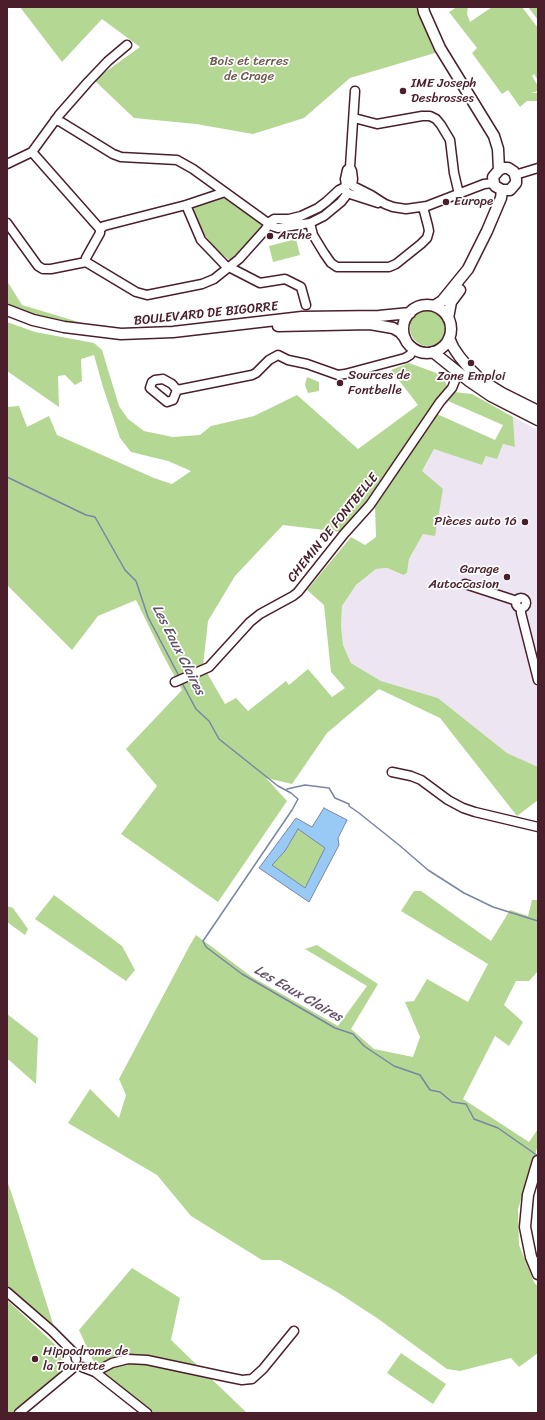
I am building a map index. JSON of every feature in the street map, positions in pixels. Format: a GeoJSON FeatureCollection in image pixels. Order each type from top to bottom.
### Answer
{"type":"FeatureCollection","features":[{"type":"Feature","properties":{"kind":"main road"},"geometry":{"type":"LineString","coordinates":[[423,7],[440,48],[494,136],[507,171],[516,183],[510,190],[502,190],[494,183],[494,174],[507,171]]}},
{"type":"Feature","properties":{"kind":"main road"},"geometry":{"type":"LineString","coordinates":[[429,7],[445,45],[492,123],[500,141],[507,171]]}},
{"type":"Feature","properties":{"kind":"main road"},"geometry":{"type":"LineString","coordinates":[[450,338],[443,347],[433,352],[420,352],[414,349],[405,338],[404,325],[410,313],[421,306],[434,306],[442,301],[468,270],[487,231],[501,198],[502,190]]}},
{"type":"Feature","properties":{"kind":"main road"},"geometry":{"type":"LineString","coordinates":[[487,231],[483,250],[476,268],[451,302],[448,318],[451,331],[450,338],[453,347],[459,356],[481,380],[502,393],[538,411]]}},
{"type":"Feature","properties":{"kind":"main road"},"geometry":{"type":"LineString","coordinates":[[434,306],[442,311],[448,318]]}},
{"type":"Feature","properties":{"kind":"main road","name":"BOULEVARD DE BIGORRE"},"geometry":{"type":"LineString","coordinates":[[7,310],[41,322],[64,327],[121,334],[173,332],[302,317],[379,316],[410,313]]}},
{"type":"Feature","properties":{"kind":"main road","name":"BOULEVARD DE BIGORRE"},"geometry":{"type":"LineString","coordinates":[[7,315],[30,323],[61,330],[94,336],[125,338],[145,338],[270,326],[328,324],[370,324],[393,328],[400,332],[405,338]]}},
{"type":"Feature","properties":{"kind":"main road"},"geometry":{"type":"LineString","coordinates":[[433,352],[491,396],[538,420]]}},
{"type":"Feature","properties":{"kind":"main road"},"geometry":{"type":"LineString","coordinates":[[538,1162],[528,1195],[525,1227],[531,1257],[538,1274]]}},
{"type":"Feature","properties":{"kind":"street"},"geometry":{"type":"LineString","coordinates":[[7,164],[32,152],[55,120],[88,82],[108,61],[127,45]]}},
{"type":"Feature","properties":{"kind":"street"},"geometry":{"type":"LineString","coordinates":[[55,120],[61,122],[113,154],[121,157],[177,160],[193,169],[270,223],[272,226],[278,228],[310,223],[324,216],[341,202],[349,189],[354,179],[350,166],[355,91]]}},
{"type":"Feature","properties":{"kind":"street"},"geometry":{"type":"LineString","coordinates":[[354,118],[377,124],[422,116],[430,116],[436,119],[442,125],[450,140],[454,173],[459,194]]}},
{"type":"Feature","properties":{"kind":"street"},"geometry":{"type":"LineString","coordinates":[[32,152],[100,229]]}},
{"type":"Feature","properties":{"kind":"street"},"geometry":{"type":"LineString","coordinates":[[507,171],[538,168]]}},
{"type":"Feature","properties":{"kind":"street"},"geometry":{"type":"LineString","coordinates":[[7,223],[38,266],[42,269],[51,269],[86,262],[136,292],[147,295],[202,284],[214,279],[239,259],[274,219],[289,219],[301,216],[318,208],[339,190],[349,189],[385,204],[399,208],[423,207],[484,184],[494,183]]}},
{"type":"Feature","properties":{"kind":"street"},"geometry":{"type":"LineString","coordinates":[[86,262],[86,258],[100,233],[100,229],[104,226],[186,205],[225,192]]}},
{"type":"Feature","properties":{"kind":"street"},"geometry":{"type":"LineString","coordinates":[[186,205],[201,240],[225,265],[260,283],[285,279],[301,286],[306,305]]}},
{"type":"Feature","properties":{"kind":"street"},"geometry":{"type":"LineString","coordinates":[[310,223],[313,235],[324,253],[331,263],[337,267],[389,267],[401,260],[427,238],[428,226],[423,207]]}},
{"type":"Feature","properties":{"kind":"street"},"geometry":{"type":"LineString","coordinates":[[177,390],[252,375],[269,360],[278,355],[288,360],[307,364],[338,375],[405,358],[410,355],[414,349]]}},
{"type":"Feature","properties":{"kind":"street","name":"CHEMIN DE FONTBELLE"},"geometry":{"type":"LineString","coordinates":[[179,681],[209,667],[250,622],[260,614],[298,592],[344,534],[370,505],[427,421],[452,388],[456,378],[455,370]]}},
{"type":"Feature","properties":{"kind":"street"},"geometry":{"type":"LineString","coordinates":[[452,388],[464,381],[469,380]]}},
{"type":"Feature","properties":{"kind":"street"},"geometry":{"type":"LineString","coordinates":[[464,584],[519,605],[538,680]]}},
{"type":"Feature","properties":{"kind":"street"},"geometry":{"type":"LineString","coordinates":[[392,772],[421,780],[448,800],[464,808],[538,828]]}},
{"type":"Feature","properties":{"kind":"street"},"geometry":{"type":"LineString","coordinates":[[7,1292],[52,1331],[75,1354],[76,1359]]}},
{"type":"Feature","properties":{"kind":"street"},"geometry":{"type":"LineString","coordinates":[[95,1372],[112,1363],[128,1360],[147,1360],[227,1378],[242,1380],[252,1379],[263,1369],[294,1331]]}},
{"type":"Feature","properties":{"kind":"street"},"geometry":{"type":"LineString","coordinates":[[76,1359],[79,1359],[82,1362],[82,1367]]}},
{"type":"Feature","properties":{"kind":"street"},"geometry":{"type":"LineString","coordinates":[[72,1370],[71,1363],[76,1359]]}},
{"type":"Feature","properties":{"kind":"street"},"geometry":{"type":"LineString","coordinates":[[82,1367],[95,1372],[146,1413]]}},
{"type":"Feature","properties":{"kind":"street"},"geometry":{"type":"LineString","coordinates":[[19,1413],[72,1370],[79,1371],[82,1367]]}},
{"type":"Feature","properties":{"kind":"shaded area"},"geometry":{"type":"Polygon","coordinates":[[[513,417],[538,430],[538,767],[507,753],[438,698],[381,681],[351,663],[343,645],[341,626],[342,606],[356,585],[376,569],[387,568],[402,575],[407,573],[409,559],[423,534],[422,471],[434,448],[482,465],[486,456],[503,444],[515,447],[513,417]]]}},
{"type":"Feature","properties":{"kind":"green space","name":"Bois et terres de Crage"},"geometry":{"type":"Polygon","coordinates":[[[20,7],[416,7],[435,53],[350,78],[304,118],[253,134],[196,124],[134,118],[94,80],[140,47],[102,19],[62,62],[20,7]]]}},
{"type":"Feature","properties":{"kind":"green space"},"geometry":{"type":"Polygon","coordinates":[[[457,7],[468,7],[467,14],[470,22],[492,7],[522,7],[538,28],[538,80],[534,74],[532,76],[538,86],[538,91],[531,93],[538,93],[538,101],[527,101],[520,107],[508,90],[502,94],[472,53],[477,48],[449,12],[457,7]]]}},
{"type":"Feature","properties":{"kind":"green space"},"geometry":{"type":"Polygon","coordinates":[[[528,7],[538,7],[538,20],[528,7]]]}},
{"type":"Feature","properties":{"kind":"green space"},"geometry":{"type":"Polygon","coordinates":[[[222,198],[230,199],[262,222],[263,226],[234,259],[229,260],[214,247],[204,234],[193,209],[196,205],[222,198]]]}},
{"type":"Feature","properties":{"kind":"green space"},"geometry":{"type":"Polygon","coordinates":[[[296,239],[300,255],[273,262],[269,246],[296,239]]]}},
{"type":"Feature","properties":{"kind":"green space"},"geometry":{"type":"Polygon","coordinates":[[[7,281],[22,305],[92,326],[41,318],[7,304],[7,281]]]}},
{"type":"Feature","properties":{"kind":"green space"},"geometry":{"type":"Polygon","coordinates":[[[428,310],[438,313],[443,318],[446,328],[443,338],[438,343],[428,346],[418,343],[413,338],[410,328],[413,318],[418,313],[428,310]]]}},
{"type":"Feature","properties":{"kind":"green space"},"geometry":{"type":"Polygon","coordinates":[[[7,322],[35,332],[94,343],[102,350],[119,406],[128,419],[144,431],[173,437],[200,435],[211,426],[254,416],[297,395],[358,449],[418,405],[391,370],[409,363],[442,375],[447,386],[371,496],[341,532],[283,525],[235,576],[208,621],[203,666],[225,704],[236,698],[248,711],[286,681],[289,685],[308,669],[332,697],[345,688],[331,672],[324,605],[307,590],[351,537],[365,545],[376,537],[375,507],[437,414],[495,440],[503,425],[448,401],[454,392],[472,394],[513,417],[515,447],[503,444],[497,459],[486,456],[482,465],[434,449],[422,471],[443,489],[435,536],[423,534],[409,559],[407,573],[403,575],[387,568],[376,569],[356,585],[342,606],[341,626],[343,645],[351,663],[381,681],[438,698],[507,753],[538,767],[538,800],[517,816],[440,718],[379,689],[327,733],[292,784],[266,778],[287,801],[218,902],[121,834],[157,786],[126,749],[182,690],[136,600],[98,616],[72,650],[7,585],[7,407],[19,406],[27,427],[49,416],[57,435],[154,478],[172,484],[191,471],[168,461],[131,452],[120,438],[94,355],[81,359],[82,381],[75,385],[65,375],[58,376],[59,407],[7,371],[7,322]]]}},
{"type":"Feature","properties":{"kind":"green space"},"geometry":{"type":"Polygon","coordinates":[[[307,377],[319,382],[319,391],[308,393],[305,385],[307,377]]]}},
{"type":"Feature","properties":{"kind":"green space"},"geometry":{"type":"Polygon","coordinates":[[[298,829],[326,848],[305,888],[271,865],[285,851],[298,829]]]}},
{"type":"Feature","properties":{"kind":"green space"},"geometry":{"type":"Polygon","coordinates":[[[414,891],[421,891],[491,941],[510,910],[528,916],[532,900],[538,900],[538,971],[529,981],[516,981],[504,1005],[523,1022],[509,1046],[495,1036],[463,1099],[529,1142],[538,1129],[538,1145],[518,1209],[519,1245],[534,1282],[538,1287],[538,1353],[519,1367],[511,1358],[460,1371],[447,1369],[377,1318],[337,1292],[280,1260],[262,1260],[191,1216],[157,1175],[68,1123],[90,1089],[119,1118],[126,1095],[119,1079],[196,935],[252,977],[338,1026],[367,986],[305,949],[317,945],[378,984],[351,1029],[374,1049],[413,1057],[420,1037],[405,1002],[414,1001],[427,979],[468,1002],[488,964],[401,911],[414,891]]]}},
{"type":"Feature","properties":{"kind":"green space"},"geometry":{"type":"Polygon","coordinates":[[[54,895],[122,946],[135,970],[126,981],[35,919],[54,895]]]}},
{"type":"Feature","properties":{"kind":"green space"},"geometry":{"type":"Polygon","coordinates":[[[7,906],[13,908],[28,929],[25,935],[7,922],[7,906]]]}},
{"type":"Feature","properties":{"kind":"green space"},"geometry":{"type":"Polygon","coordinates":[[[7,1014],[38,1038],[36,1084],[9,1060],[7,1060],[7,1014]]]}},
{"type":"Feature","properties":{"kind":"green space","name":"Hippodrome de la Tourette"},"geometry":{"type":"Polygon","coordinates":[[[7,1180],[18,1213],[55,1330],[7,1287],[7,1180]]]}},
{"type":"Feature","properties":{"kind":"green space"},"geometry":{"type":"Polygon","coordinates":[[[132,1268],[180,1298],[171,1340],[247,1413],[140,1413],[103,1382],[79,1330],[132,1268]]]}},
{"type":"Feature","properties":{"kind":"green space","name":"Hippodrome de la Tourette"},"geometry":{"type":"Polygon","coordinates":[[[7,1300],[61,1350],[66,1369],[17,1413],[7,1413],[7,1300]]]}},
{"type":"Feature","properties":{"kind":"green space"},"geometry":{"type":"Polygon","coordinates":[[[401,1353],[446,1384],[433,1404],[387,1373],[401,1353]]]}},
{"type":"Feature","properties":{"kind":"water"},"geometry":{"type":"Polygon","coordinates":[[[324,808],[347,820],[338,838],[339,845],[309,902],[259,868],[296,818],[312,827],[324,808]],[[298,829],[285,851],[272,865],[305,888],[325,848],[298,829]]]}},
{"type":"Feature","properties":{"kind":"waterway","name":"Les Eaux Claires"},"geometry":{"type":"LineString","coordinates":[[7,477],[86,515],[95,517],[125,570],[136,581],[148,617],[180,678]]}},
{"type":"Feature","properties":{"kind":"waterway","name":"Les Eaux Claires"},"geometry":{"type":"LineString","coordinates":[[182,683],[196,709],[209,721],[219,739],[278,786],[291,793],[298,799],[203,941],[206,947],[242,974],[335,1028],[353,1034],[364,1046],[394,1066],[420,1075],[430,1090],[440,1092],[452,1102],[466,1104],[474,1119],[498,1128],[538,1156]]}},
{"type":"Feature","properties":{"kind":"waterway","name":"Les Eaux Claires"},"geometry":{"type":"LineString","coordinates":[[287,789],[305,785],[329,788],[335,798],[349,804],[349,806],[428,870],[464,893],[493,907],[538,921]]}},
{"type":"Feature","properties":{"kind":"place","name":"IME Joseph Desbrosses"},"geometry":{"type":"Point","coordinates":[403,91]}},
{"type":"Feature","properties":{"kind":"place","name":"Europe"},"geometry":{"type":"Point","coordinates":[446,202]}},
{"type":"Feature","properties":{"kind":"place","name":"Arche"},"geometry":{"type":"Point","coordinates":[270,236]}},
{"type":"Feature","properties":{"kind":"place","name":"Zone Emploi"},"geometry":{"type":"Point","coordinates":[471,363]}},
{"type":"Feature","properties":{"kind":"place","name":"Sources de Fontbelle"},"geometry":{"type":"Point","coordinates":[340,383]}},
{"type":"Feature","properties":{"kind":"place","name":"Pièces auto 16"},"geometry":{"type":"Point","coordinates":[525,522]}},
{"type":"Feature","properties":{"kind":"place","name":"Garage Autoccasion"},"geometry":{"type":"Point","coordinates":[507,577]}},
{"type":"Feature","properties":{"kind":"place","name":"Hippodrome de la Tourette"},"geometry":{"type":"Point","coordinates":[35,1359]}}]}
